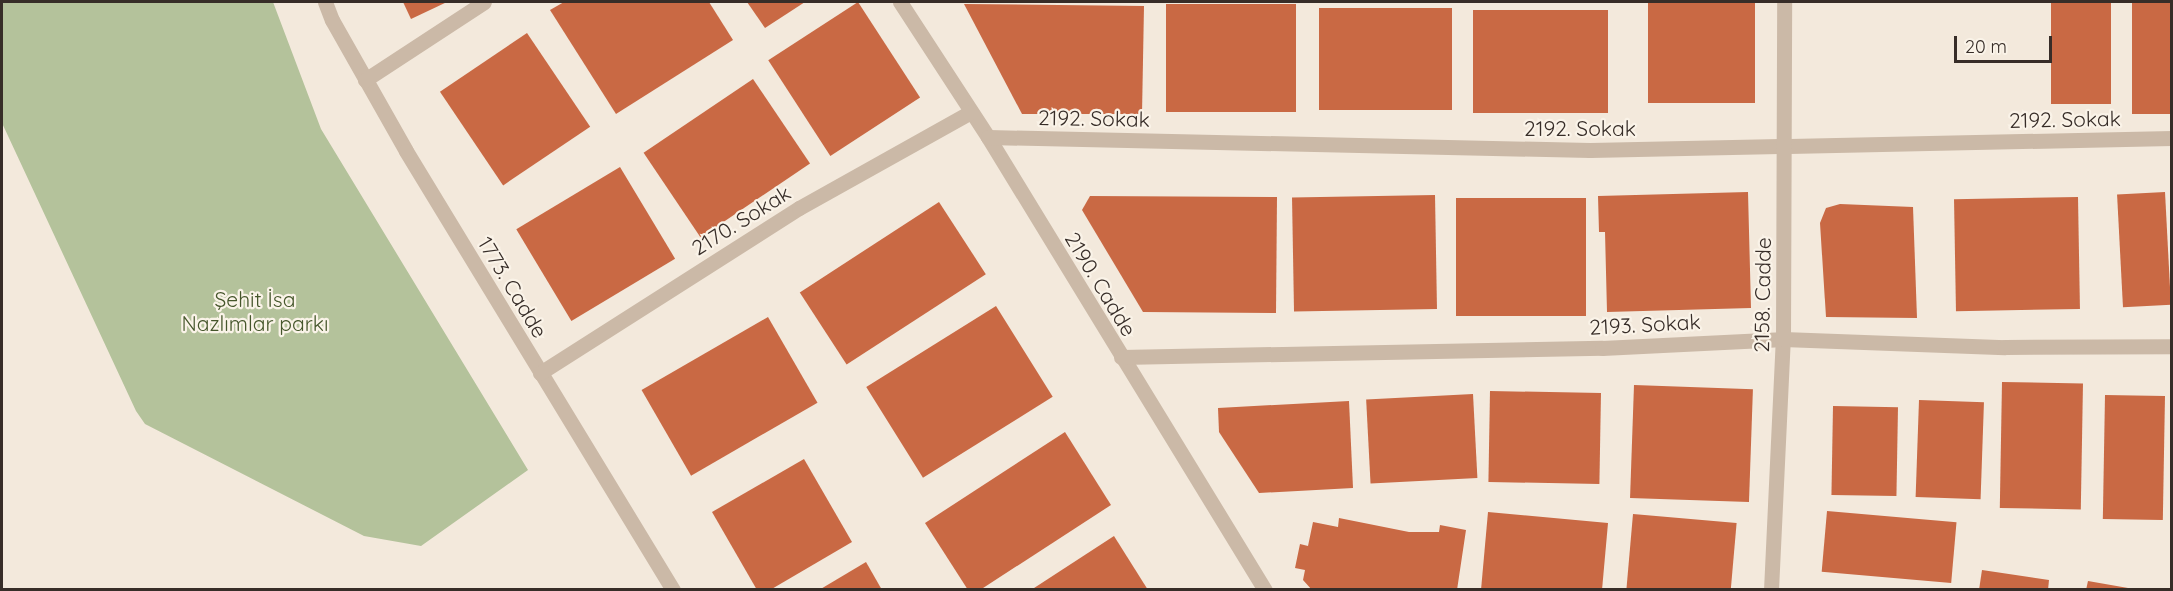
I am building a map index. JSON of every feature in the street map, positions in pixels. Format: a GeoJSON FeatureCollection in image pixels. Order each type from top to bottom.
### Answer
{"type":"FeatureCollection","features":[{"type":"Feature","properties":{"kind":"street","name":"1773. Cadde"},"geometry":{"type":"LineString","coordinates":[[325,2],[332,20],[365,80],[673,590]]}},
{"type":"Feature","properties":{"kind":"street"},"geometry":{"type":"LineString","coordinates":[[365,80],[484,2]]}},
{"type":"Feature","properties":{"kind":"street","name":"2190. Cadde"},"geometry":{"type":"LineString","coordinates":[[900,2],[988,137],[1265,590]]}},
{"type":"Feature","properties":{"kind":"street","name":"2158. Cadde"},"geometry":{"type":"LineString","coordinates":[[1771,590],[1782,339],[1785,146],[1784,2]]}},
{"type":"Feature","properties":{"kind":"street","name":"2170. Sokak"},"geometry":{"type":"LineString","coordinates":[[540,373],[799,208],[971,112]]}},
{"type":"Feature","properties":{"kind":"street","name":"2192. Sokak"},"geometry":{"type":"LineString","coordinates":[[988,137],[1590,150],[2172,138]]}},
{"type":"Feature","properties":{"kind":"street","name":"2193. Sokak"},"geometry":{"type":"LineString","coordinates":[[1121,357],[1602,348],[1782,339],[2005,347],[2172,346]]}},
{"type":"Feature","properties":{"kind":"green space","name":"Şehit İsa Nazlımlar parkı"},"geometry":{"type":"Polygon","coordinates":[[[2,2],[273,2],[321,129],[528,470],[421,546],[364,536],[145,424],[136,411],[2,123],[2,2]]]}},
{"type":"Feature","properties":{"kind":"building"},"geometry":{"type":"Polygon","coordinates":[[[403,2],[447,2],[411,19],[403,2]]]}},
{"type":"Feature","properties":{"kind":"building"},"geometry":{"type":"Polygon","coordinates":[[[564,2],[709,2],[733,40],[616,114],[550,10],[564,2]]]}},
{"type":"Feature","properties":{"kind":"building"},"geometry":{"type":"Polygon","coordinates":[[[747,2],[805,2],[765,28],[747,2]]]}},
{"type":"Feature","properties":{"kind":"building"},"geometry":{"type":"Polygon","coordinates":[[[858,2],[920,98],[830,156],[768,60],[858,2]]]}},
{"type":"Feature","properties":{"kind":"building"},"geometry":{"type":"Polygon","coordinates":[[[1648,2],[1755,2],[1755,103],[1648,103],[1648,2]]]}},
{"type":"Feature","properties":{"kind":"building"},"geometry":{"type":"Polygon","coordinates":[[[2051,2],[2111,2],[2111,104],[2051,104],[2051,2]]]}},
{"type":"Feature","properties":{"kind":"building"},"geometry":{"type":"Polygon","coordinates":[[[2132,2],[2172,2],[2172,114],[2132,114],[2132,2]]]}},
{"type":"Feature","properties":{"kind":"building"},"geometry":{"type":"Polygon","coordinates":[[[964,4],[1144,6],[1142,114],[1022,114],[964,4]]]}},
{"type":"Feature","properties":{"kind":"building"},"geometry":{"type":"Polygon","coordinates":[[[1166,4],[1296,4],[1296,112],[1166,112],[1166,4]]]}},
{"type":"Feature","properties":{"kind":"building"},"geometry":{"type":"Polygon","coordinates":[[[1319,8],[1452,8],[1452,110],[1319,110],[1319,8]]]}},
{"type":"Feature","properties":{"kind":"building"},"geometry":{"type":"Polygon","coordinates":[[[1473,10],[1608,10],[1608,113],[1473,113],[1473,10]]]}},
{"type":"Feature","properties":{"kind":"building"},"geometry":{"type":"Polygon","coordinates":[[[527,33],[590,127],[503,185],[440,92],[527,33]]]}},
{"type":"Feature","properties":{"kind":"building"},"geometry":{"type":"Polygon","coordinates":[[[753,79],[810,164],[701,237],[644,153],[753,79]]]}},
{"type":"Feature","properties":{"kind":"building"},"geometry":{"type":"Polygon","coordinates":[[[620,167],[675,259],[571,321],[516,229],[620,167]]]}},
{"type":"Feature","properties":{"kind":"building"},"geometry":{"type":"Polygon","coordinates":[[[1748,192],[1751,308],[1607,312],[1605,232],[1599,232],[1598,196],[1748,192]]]}},
{"type":"Feature","properties":{"kind":"building"},"geometry":{"type":"Polygon","coordinates":[[[2165,192],[2171,305],[2123,307],[2117,195],[2165,192]]]}},
{"type":"Feature","properties":{"kind":"building"},"geometry":{"type":"Polygon","coordinates":[[[1435,195],[1437,309],[1294,311],[1292,197],[1435,195]]]}},
{"type":"Feature","properties":{"kind":"building"},"geometry":{"type":"Polygon","coordinates":[[[1090,196],[1277,197],[1276,313],[1143,312],[1082,210],[1090,196]]]}},
{"type":"Feature","properties":{"kind":"building"},"geometry":{"type":"Polygon","coordinates":[[[2078,197],[2080,309],[1956,311],[1954,199],[2078,197]]]}},
{"type":"Feature","properties":{"kind":"building"},"geometry":{"type":"Polygon","coordinates":[[[1456,198],[1586,198],[1586,316],[1456,316],[1456,198]]]}},
{"type":"Feature","properties":{"kind":"building"},"geometry":{"type":"Polygon","coordinates":[[[939,202],[986,274],[847,365],[800,292],[939,202]]]}},
{"type":"Feature","properties":{"kind":"building"},"geometry":{"type":"Polygon","coordinates":[[[1840,204],[1913,207],[1917,318],[1826,317],[1820,223],[1826,208],[1840,204]]]}},
{"type":"Feature","properties":{"kind":"building"},"geometry":{"type":"Polygon","coordinates":[[[996,306],[1053,397],[923,478],[866,387],[996,306]]]}},
{"type":"Feature","properties":{"kind":"building"},"geometry":{"type":"Polygon","coordinates":[[[768,317],[818,403],[691,476],[642,390],[768,317]]]}},
{"type":"Feature","properties":{"kind":"building"},"geometry":{"type":"Polygon","coordinates":[[[2002,382],[2083,383],[2081,509],[2000,508],[2002,382]]]}},
{"type":"Feature","properties":{"kind":"building"},"geometry":{"type":"Polygon","coordinates":[[[1634,385],[1753,389],[1749,502],[1630,498],[1634,385]]]}},
{"type":"Feature","properties":{"kind":"building"},"geometry":{"type":"Polygon","coordinates":[[[1490,391],[1601,393],[1599,484],[1488,482],[1490,391]]]}},
{"type":"Feature","properties":{"kind":"building"},"geometry":{"type":"Polygon","coordinates":[[[1473,394],[1477,478],[1371,483],[1366,400],[1473,394]]]}},
{"type":"Feature","properties":{"kind":"building"},"geometry":{"type":"Polygon","coordinates":[[[2105,395],[2165,396],[2163,520],[2103,519],[2105,395]]]}},
{"type":"Feature","properties":{"kind":"building"},"geometry":{"type":"Polygon","coordinates":[[[1919,400],[1984,402],[1981,499],[1916,497],[1919,400]]]}},
{"type":"Feature","properties":{"kind":"building"},"geometry":{"type":"Polygon","coordinates":[[[1349,401],[1353,488],[1259,493],[1219,432],[1218,408],[1349,401]]]}},
{"type":"Feature","properties":{"kind":"building"},"geometry":{"type":"Polygon","coordinates":[[[1833,406],[1898,407],[1896,496],[1831,495],[1833,406]]]}},
{"type":"Feature","properties":{"kind":"building"},"geometry":{"type":"Polygon","coordinates":[[[1065,432],[1111,505],[980,590],[968,590],[925,523],[1065,432]]]}},
{"type":"Feature","properties":{"kind":"building"},"geometry":{"type":"Polygon","coordinates":[[[804,459],[852,542],[770,590],[757,590],[712,512],[804,459]]]}},
{"type":"Feature","properties":{"kind":"building"},"geometry":{"type":"Polygon","coordinates":[[[1827,511],[1957,522],[1951,583],[1822,572],[1827,511]]]}},
{"type":"Feature","properties":{"kind":"building"},"geometry":{"type":"Polygon","coordinates":[[[1488,512],[1608,523],[1602,590],[1481,590],[1488,512]]]}},
{"type":"Feature","properties":{"kind":"building"},"geometry":{"type":"Polygon","coordinates":[[[1633,514],[1737,523],[1731,590],[1626,590],[1633,514]]]}},
{"type":"Feature","properties":{"kind":"building"},"geometry":{"type":"Polygon","coordinates":[[[1339,518],[1409,532],[1439,532],[1440,525],[1466,530],[1457,590],[1312,590],[1303,580],[1305,570],[1295,568],[1300,544],[1308,546],[1313,522],[1338,527],[1339,518]]]}},
{"type":"Feature","properties":{"kind":"building"},"geometry":{"type":"Polygon","coordinates":[[[1114,536],[1148,590],[1031,590],[1114,536]]]}},
{"type":"Feature","properties":{"kind":"building"},"geometry":{"type":"Polygon","coordinates":[[[866,562],[882,590],[819,590],[866,562]]]}},
{"type":"Feature","properties":{"kind":"building"},"geometry":{"type":"Polygon","coordinates":[[[1982,570],[2049,580],[2048,590],[1979,590],[1982,570]]]}},
{"type":"Feature","properties":{"kind":"building"},"geometry":{"type":"Polygon","coordinates":[[[2088,581],[2128,588],[2128,590],[2086,590],[2088,581]]]}}]}
